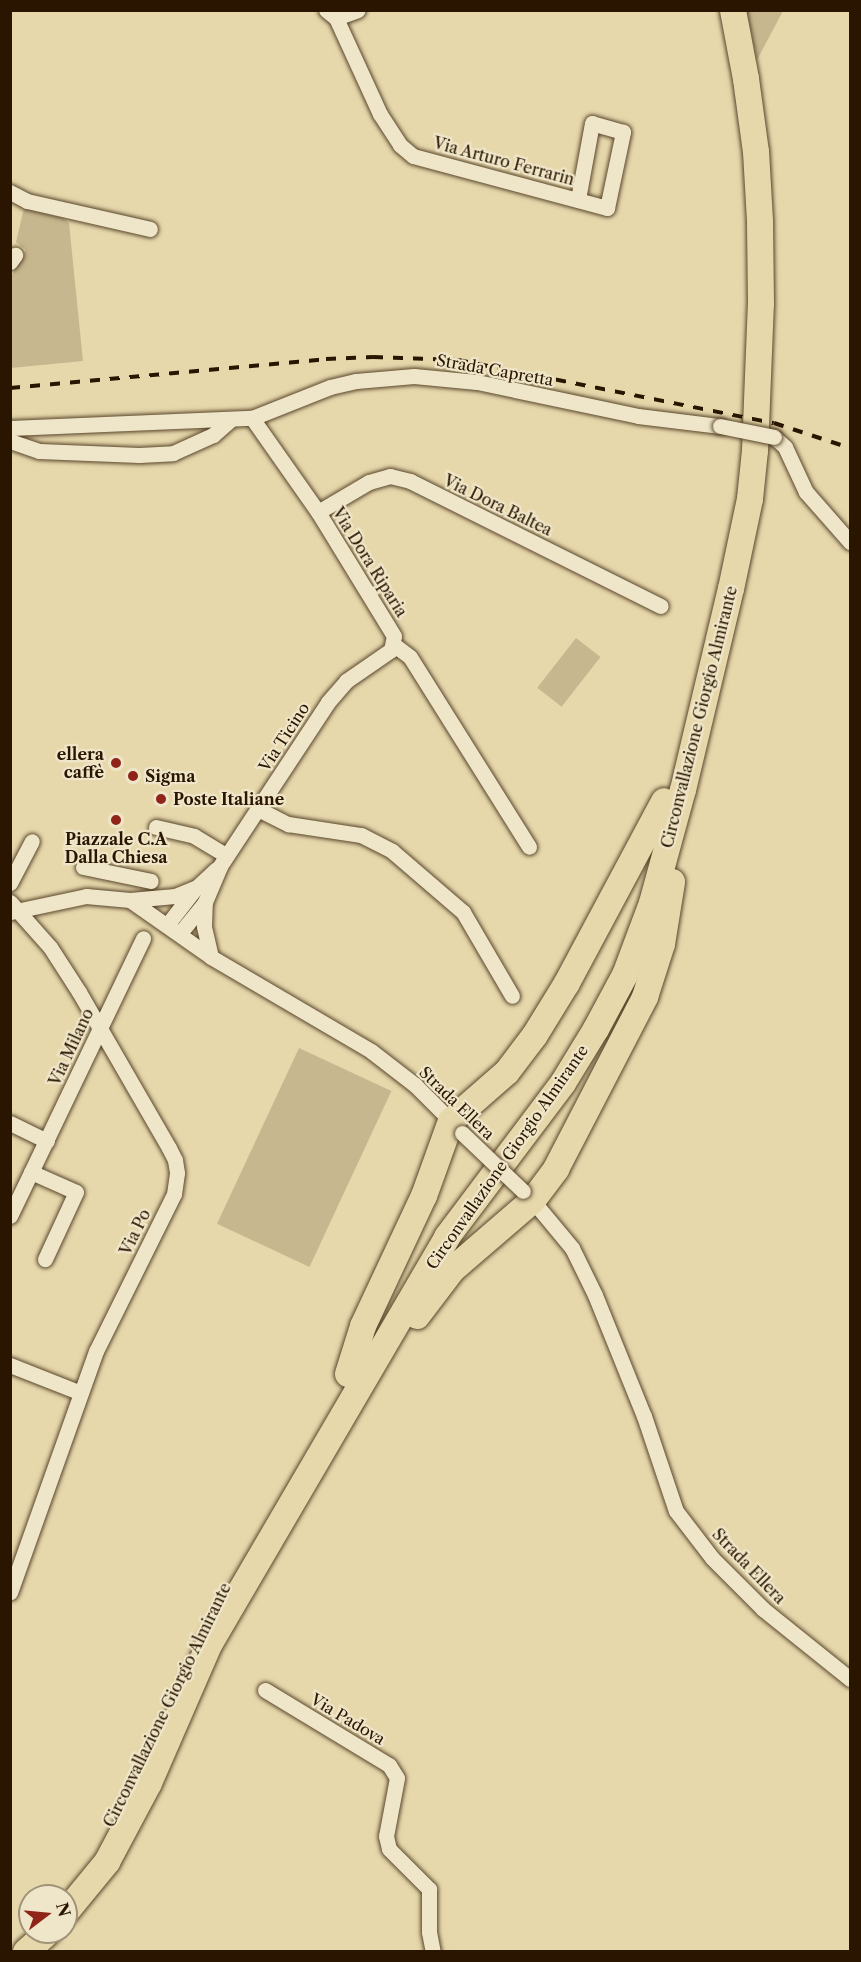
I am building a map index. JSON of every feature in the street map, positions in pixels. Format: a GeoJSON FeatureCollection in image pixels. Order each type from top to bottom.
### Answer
{"type":"FeatureCollection","features":[{"type":"Feature","properties":{"kind":"highway","name":"Circonvallazione Giorgio Almirante"},"geometry":{"type":"LineString","coordinates":[[69,1884],[105,1833],[210,1609],[447,1237],[563,1083],[615,993],[652,903],[729,530],[737,479],[745,374],[747,310],[744,195],[735,112],[717,10]]}},
{"type":"Feature","properties":{"kind":"highway","name":"Circonvallazione Giorgio Almirante"},"geometry":{"type":"LineString","coordinates":[[673,796],[734,578],[750,499],[755,451],[761,304],[760,221],[752,120],[733,10]]}},
{"type":"Feature","properties":{"kind":"highway"},"geometry":{"type":"LineString","coordinates":[[673,796],[685,814],[662,944],[645,997],[556,1169],[452,1270],[394,1347],[357,1375],[363,1326],[456,1127],[507,1072],[535,1035],[673,796]]}},
{"type":"Feature","properties":{"kind":"highway","name":"Circonvallazione Giorgio Almirante"},"geometry":{"type":"LineString","coordinates":[[78,1897],[107,1862],[149,1784],[209,1645],[357,1375]]}},
{"type":"Feature","properties":{"kind":"street"},"geometry":{"type":"LineString","coordinates":[[331,14],[358,10]]}},
{"type":"Feature","properties":{"kind":"street","name":"Via Arturo Ferrarin"},"geometry":{"type":"LineString","coordinates":[[331,14],[380,114],[400,145],[413,156],[607,208],[623,132],[592,123],[578,200]]}},
{"type":"Feature","properties":{"kind":"street"},"geometry":{"type":"LineString","coordinates":[[10,192],[27,201],[150,229]]}},
{"type":"Feature","properties":{"kind":"street","name":"Strada Capretta"},"geometry":{"type":"LineString","coordinates":[[10,428],[252,418],[339,385],[385,377],[414,376],[477,382],[638,416],[720,426],[774,437],[785,447],[806,492],[850,542]]}},
{"type":"Feature","properties":{"kind":"street","name":"Via Dora Riparia"},"geometry":{"type":"LineString","coordinates":[[252,418],[318,512],[391,626],[394,636],[393,644],[411,657],[529,847]]}},
{"type":"Feature","properties":{"kind":"street"},"geometry":{"type":"LineString","coordinates":[[10,441],[39,451],[139,455],[173,453],[213,435],[230,420]]}},
{"type":"Feature","properties":{"kind":"street","name":"Via Dora Baltea"},"geometry":{"type":"LineString","coordinates":[[318,512],[369,482],[390,476],[410,481],[661,606]]}},
{"type":"Feature","properties":{"kind":"street","name":"Via Ticino"},"geometry":{"type":"LineString","coordinates":[[223,860],[336,692],[346,681],[384,656],[393,644]]}},
{"type":"Feature","properties":{"kind":"street"},"geometry":{"type":"LineString","coordinates":[[258,809],[288,824],[361,836],[381,844],[463,912],[513,996]]}},
{"type":"Feature","properties":{"kind":"street"},"geometry":{"type":"LineString","coordinates":[[156,827],[194,836],[223,860]]}},
{"type":"Feature","properties":{"kind":"street"},"geometry":{"type":"LineString","coordinates":[[10,883],[32,841]]}},
{"type":"Feature","properties":{"kind":"street"},"geometry":{"type":"LineString","coordinates":[[173,929],[197,887],[223,860]]}},
{"type":"Feature","properties":{"kind":"street"},"geometry":{"type":"LineString","coordinates":[[211,957],[204,926],[205,902],[223,860]]}},
{"type":"Feature","properties":{"kind":"street"},"geometry":{"type":"LineString","coordinates":[[83,867],[151,881]]}},
{"type":"Feature","properties":{"kind":"street"},"geometry":{"type":"LineString","coordinates":[[130,900],[175,896],[197,887]]}},
{"type":"Feature","properties":{"kind":"street","name":"Strada Ellera"},"geometry":{"type":"LineString","coordinates":[[13,908],[86,896],[130,900],[211,957],[371,1052],[415,1085],[529,1196],[572,1248],[607,1322],[644,1416],[676,1511],[712,1558],[763,1609],[850,1679]]}},
{"type":"Feature","properties":{"kind":"street"},"geometry":{"type":"LineString","coordinates":[[173,929],[205,902]]}},
{"type":"Feature","properties":{"kind":"street","name":"Via Po"},"geometry":{"type":"LineString","coordinates":[[10,1592],[96,1351],[174,1194],[177,1173],[175,1160],[169,1148],[50,946],[13,908]]}},
{"type":"Feature","properties":{"kind":"street","name":"Via Milano"},"geometry":{"type":"LineString","coordinates":[[10,1216],[143,938]]}},
{"type":"Feature","properties":{"kind":"street"},"geometry":{"type":"LineString","coordinates":[[10,1123],[46,1141]]}},
{"type":"Feature","properties":{"kind":"street"},"geometry":{"type":"LineString","coordinates":[[31,1172],[76,1192],[45,1259]]}},
{"type":"Feature","properties":{"kind":"street"},"geometry":{"type":"LineString","coordinates":[[10,1365],[81,1392]]}},
{"type":"Feature","properties":{"kind":"street","name":"Via Padova"},"geometry":{"type":"LineString","coordinates":[[265,1690],[389,1765],[398,1778],[386,1836],[389,1850],[429,1890],[429,1932],[434,1952]]}},
{"type":"Feature","properties":{"kind":"shaded area"},"geometry":{"type":"Polygon","coordinates":[[[746,11],[783,11],[757,60],[746,11]]]}},
{"type":"Feature","properties":{"kind":"shaded area"},"geometry":{"type":"Polygon","coordinates":[[[24,208],[63,218],[69,223],[83,361],[11,368],[11,277],[26,250],[16,242],[24,208]]]}},
{"type":"Feature","properties":{"kind":"shaded area"},"geometry":{"type":"Polygon","coordinates":[[[576,638],[600,657],[562,707],[537,688],[576,638]]]}},
{"type":"Feature","properties":{"kind":"shaded area"},"geometry":{"type":"Polygon","coordinates":[[[299,1048],[391,1091],[309,1267],[217,1224],[299,1048]]]}},
{"type":"Feature","properties":{"kind":"railway"},"geometry":{"type":"LineString","coordinates":[[10,388],[326,359],[373,357],[458,360],[774,423],[850,448]]}},
{"type":"Feature","properties":{"kind":"place","name":"ellera caffè"},"geometry":{"type":"Point","coordinates":[116,763]}},
{"type":"Feature","properties":{"kind":"place","name":"Sigma"},"geometry":{"type":"Point","coordinates":[133,776]}},
{"type":"Feature","properties":{"kind":"place","name":"Poste Italiane"},"geometry":{"type":"Point","coordinates":[161,799]}},
{"type":"Feature","properties":{"kind":"place","name":"Piazzale C.A Dalla Chiesa"},"geometry":{"type":"Point","coordinates":[116,820]}}]}
